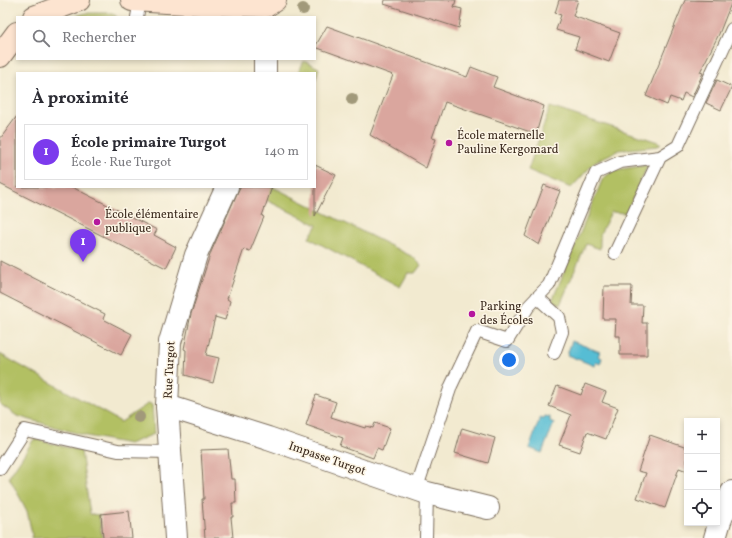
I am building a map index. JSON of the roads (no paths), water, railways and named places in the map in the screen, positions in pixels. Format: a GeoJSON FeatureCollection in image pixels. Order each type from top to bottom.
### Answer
{"type":"FeatureCollection","features":[{"type":"Feature","properties":{"kind":"main road"},"geometry":{"type":"LineString","coordinates":[[37,16],[79,0]]}},
{"type":"Feature","properties":{"kind":"main road"},"geometry":{"type":"LineString","coordinates":[[136,6],[202,2],[269,8]]}},
{"type":"Feature","properties":{"kind":"main road"},"geometry":{"type":"LineString","coordinates":[[0,56],[16,34]]}},
{"type":"Feature","properties":{"kind":"street"},"geometry":{"type":"LineString","coordinates":[[265,60],[265,72]]}},
{"type":"Feature","properties":{"kind":"street","name":"Rue Turgot"},"geometry":{"type":"LineString","coordinates":[[176,538],[168,406],[170,342],[196,255],[227,188]]}},
{"type":"Feature","properties":{"kind":"street","name":"Impasse Turgot"},"geometry":{"type":"LineString","coordinates":[[168,406],[268,438],[421,492],[488,508]]}},
{"type":"Feature","properties":{"kind":"street"},"geometry":{"type":"LineString","coordinates":[[715,538],[720,521],[732,492]]}},
{"type":"Feature","properties":{"kind":"lane"},"geometry":{"type":"LineString","coordinates":[[426,538],[421,492],[451,386],[477,331],[507,341],[528,307],[549,285],[596,173],[620,162],[660,157],[678,146],[732,29]]}},
{"type":"Feature","properties":{"kind":"lane"},"geometry":{"type":"LineString","coordinates":[[615,252],[660,157]]}},
{"type":"Feature","properties":{"kind":"lane"},"geometry":{"type":"LineString","coordinates":[[537,297],[559,316],[562,332],[554,353]]}},
{"type":"Feature","properties":{"kind":"lane"},"geometry":{"type":"LineString","coordinates":[[0,469],[25,430],[118,451],[171,452]]}},
{"type":"Feature","properties":{"kind":"water"},"geometry":{"type":"Polygon","coordinates":[[[572,341],[600,352],[598,356],[602,358],[600,364],[596,362],[595,366],[567,355],[572,341]]]}},
{"type":"Feature","properties":{"kind":"water"},"geometry":{"type":"Polygon","coordinates":[[[545,416],[550,417],[550,421],[554,423],[542,453],[529,448],[540,418],[543,419],[545,416]]]}},
{"type":"Feature","properties":{"kind":"place","name":"École maternelle Pauline Kergomard"},"geometry":{"type":"Point","coordinates":[449,143]}},
{"type":"Feature","properties":{"kind":"place","name":"École élémentaire publique"},"geometry":{"type":"Point","coordinates":[97,222]}},
{"type":"Feature","properties":{"kind":"place","name":"École primaire Turgot"},"geometry":{"type":"Point","coordinates":[83,262]}},
{"type":"Feature","properties":{"kind":"place","name":"Parking des Écoles"},"geometry":{"type":"Point","coordinates":[472,314]}}]}
